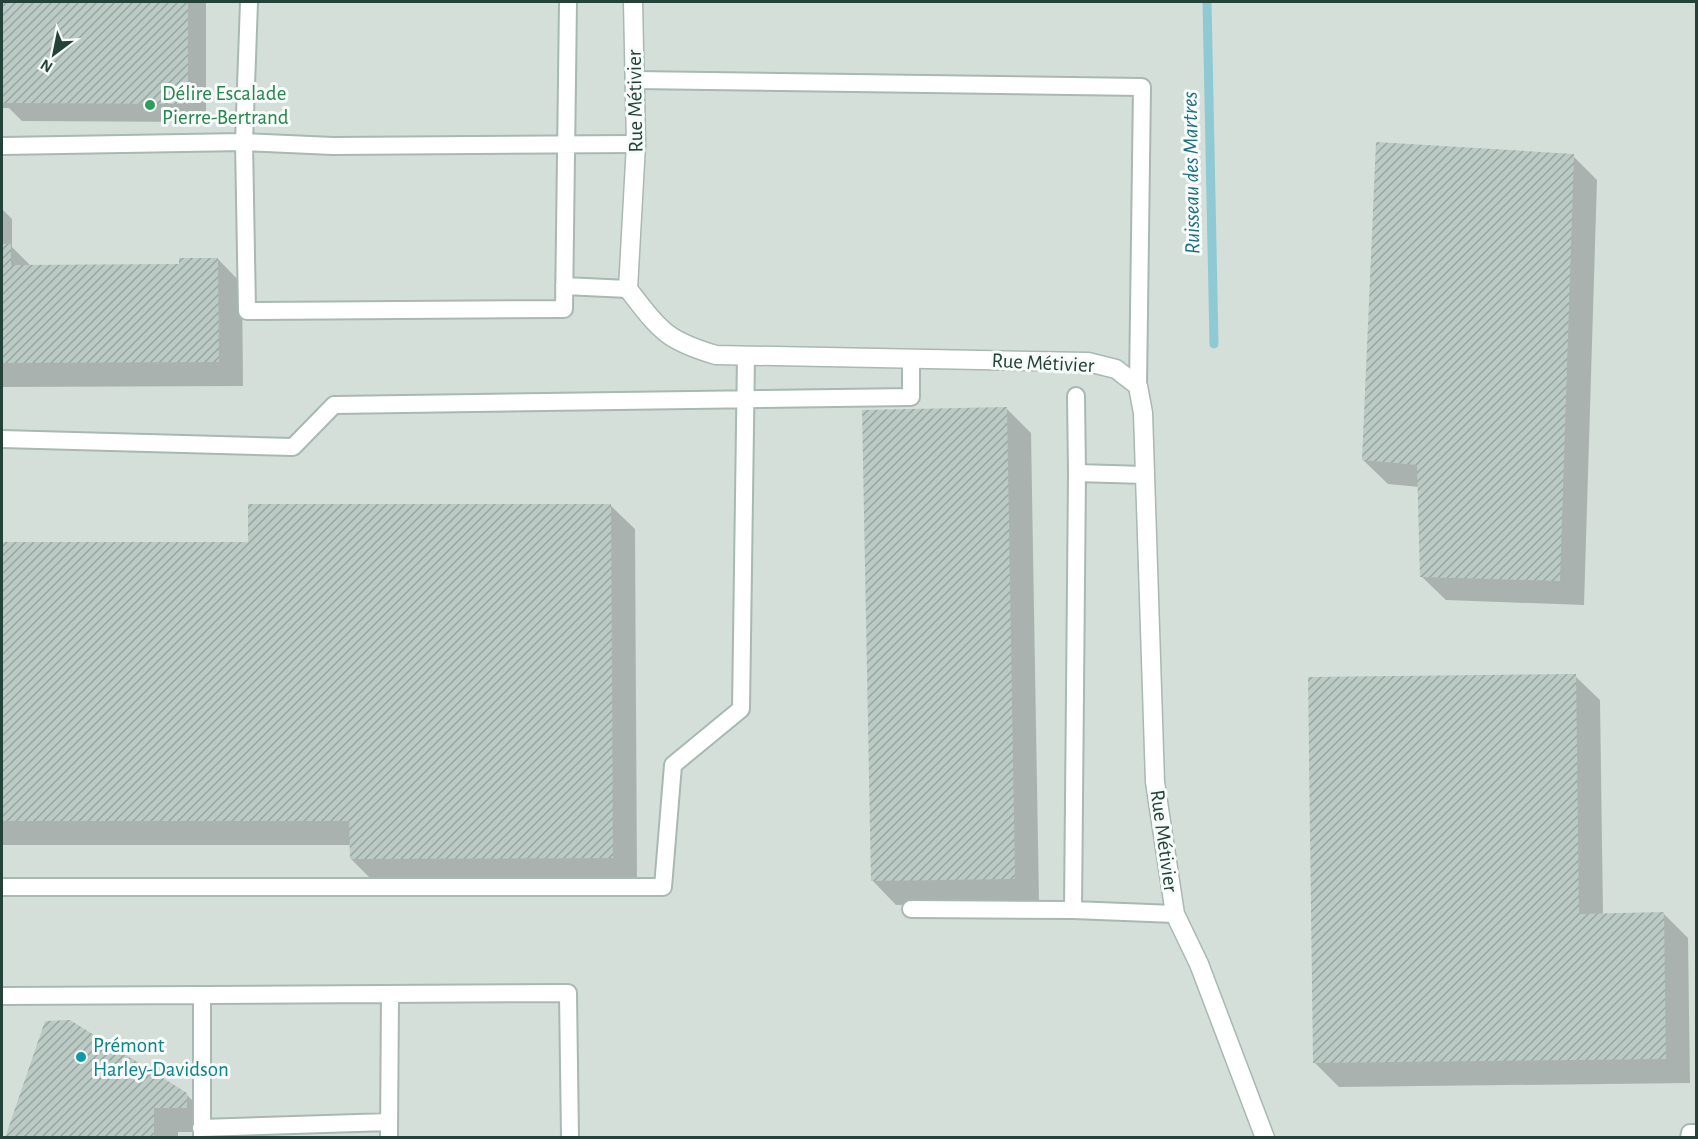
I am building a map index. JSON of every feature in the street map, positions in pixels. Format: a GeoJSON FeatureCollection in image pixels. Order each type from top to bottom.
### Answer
{"type":"FeatureCollection","features":[{"type":"Feature","properties":{"kind":"street","name":"Rue Métivier"},"geometry":{"type":"LineString","coordinates":[[633,2],[636,144],[628,289],[657,327],[681,345],[716,355],[1088,362],[1116,369],[1138,386],[1143,413],[1155,782],[1174,914],[1199,964],[1265,1137]]}},
{"type":"Feature","properties":{"kind":"lane"},"geometry":{"type":"LineString","coordinates":[[249,2],[244,142],[247,311],[564,309],[568,146],[568,2]]}},
{"type":"Feature","properties":{"kind":"lane"},"geometry":{"type":"LineString","coordinates":[[635,80],[1142,87],[1138,386]]}},
{"type":"Feature","properties":{"kind":"lane"},"geometry":{"type":"LineString","coordinates":[[2,146],[244,142],[333,146],[636,144]]}},
{"type":"Feature","properties":{"kind":"lane"},"geometry":{"type":"LineString","coordinates":[[564,286],[628,289]]}},
{"type":"Feature","properties":{"kind":"lane"},"geometry":{"type":"LineString","coordinates":[[2,886],[663,887],[673,765],[741,709],[746,356]]}},
{"type":"Feature","properties":{"kind":"lane"},"geometry":{"type":"LineString","coordinates":[[2,440],[293,447],[334,405],[911,397],[911,359]]}},
{"type":"Feature","properties":{"kind":"lane"},"geometry":{"type":"LineString","coordinates":[[1073,910],[1076,396]]}},
{"type":"Feature","properties":{"kind":"lane"},"geometry":{"type":"LineString","coordinates":[[1077,473],[1145,475]]}},
{"type":"Feature","properties":{"kind":"lane"},"geometry":{"type":"LineString","coordinates":[[911,909],[1073,910],[1174,914]]}},
{"type":"Feature","properties":{"kind":"lane"},"geometry":{"type":"LineString","coordinates":[[2,996],[568,993],[570,1137]]}},
{"type":"Feature","properties":{"kind":"lane"},"geometry":{"type":"LineString","coordinates":[[202,995],[202,1132],[389,1130],[390,994]]}},
{"type":"Feature","properties":{"kind":"lane"},"geometry":{"type":"LineString","coordinates":[[1689,1137],[1690,1133],[1696,1133]]}},
{"type":"Feature","properties":{"kind":"shaded area"},"geometry":{"type":"Polygon","coordinates":[[[2,2],[1696,2],[1696,1137],[2,1137],[2,2]]]}},
{"type":"Feature","properties":{"kind":"building"},"geometry":{"type":"Polygon","coordinates":[[[2,2],[188,2],[188,104],[2,103],[2,2]]]}},
{"type":"Feature","properties":{"kind":"building"},"geometry":{"type":"Polygon","coordinates":[[[1376,142],[1574,154],[1560,581],[1420,577],[1417,465],[1362,460],[1376,142]]]}},
{"type":"Feature","properties":{"kind":"building"},"geometry":{"type":"Polygon","coordinates":[[[2,244],[11,244],[11,265],[179,264],[179,258],[218,258],[219,362],[2,363],[2,244]]]}},
{"type":"Feature","properties":{"kind":"building"},"geometry":{"type":"Polygon","coordinates":[[[1007,407],[1015,879],[871,881],[862,410],[1007,407]]]}},
{"type":"Feature","properties":{"kind":"building"},"geometry":{"type":"Polygon","coordinates":[[[248,504],[611,504],[613,858],[350,859],[349,821],[2,821],[2,542],[248,542],[248,504]]]}},
{"type":"Feature","properties":{"kind":"building"},"geometry":{"type":"Polygon","coordinates":[[[1576,674],[1579,914],[1664,912],[1666,1059],[1313,1063],[1308,677],[1576,674]]]}},
{"type":"Feature","properties":{"kind":"building","name":"Prémont Harley-Davidson"},"geometry":{"type":"Polygon","coordinates":[[[70,1020],[187,1093],[187,1108],[154,1108],[154,1138],[5,1138],[45,1021],[70,1020]]]}},
{"type":"Feature","properties":{"kind":"waterway","name":"Ruisseau des Martres"},"geometry":{"type":"LineString","coordinates":[[1207,2],[1214,344]]}},
{"type":"Feature","properties":{"kind":"place","name":"Délire Escalade Pierre-Bertrand"},"geometry":{"type":"Point","coordinates":[150,105]}},
{"type":"Feature","properties":{"kind":"place","name":"Prémont Harley-Davidson"},"geometry":{"type":"Point","coordinates":[81,1057]}}]}
